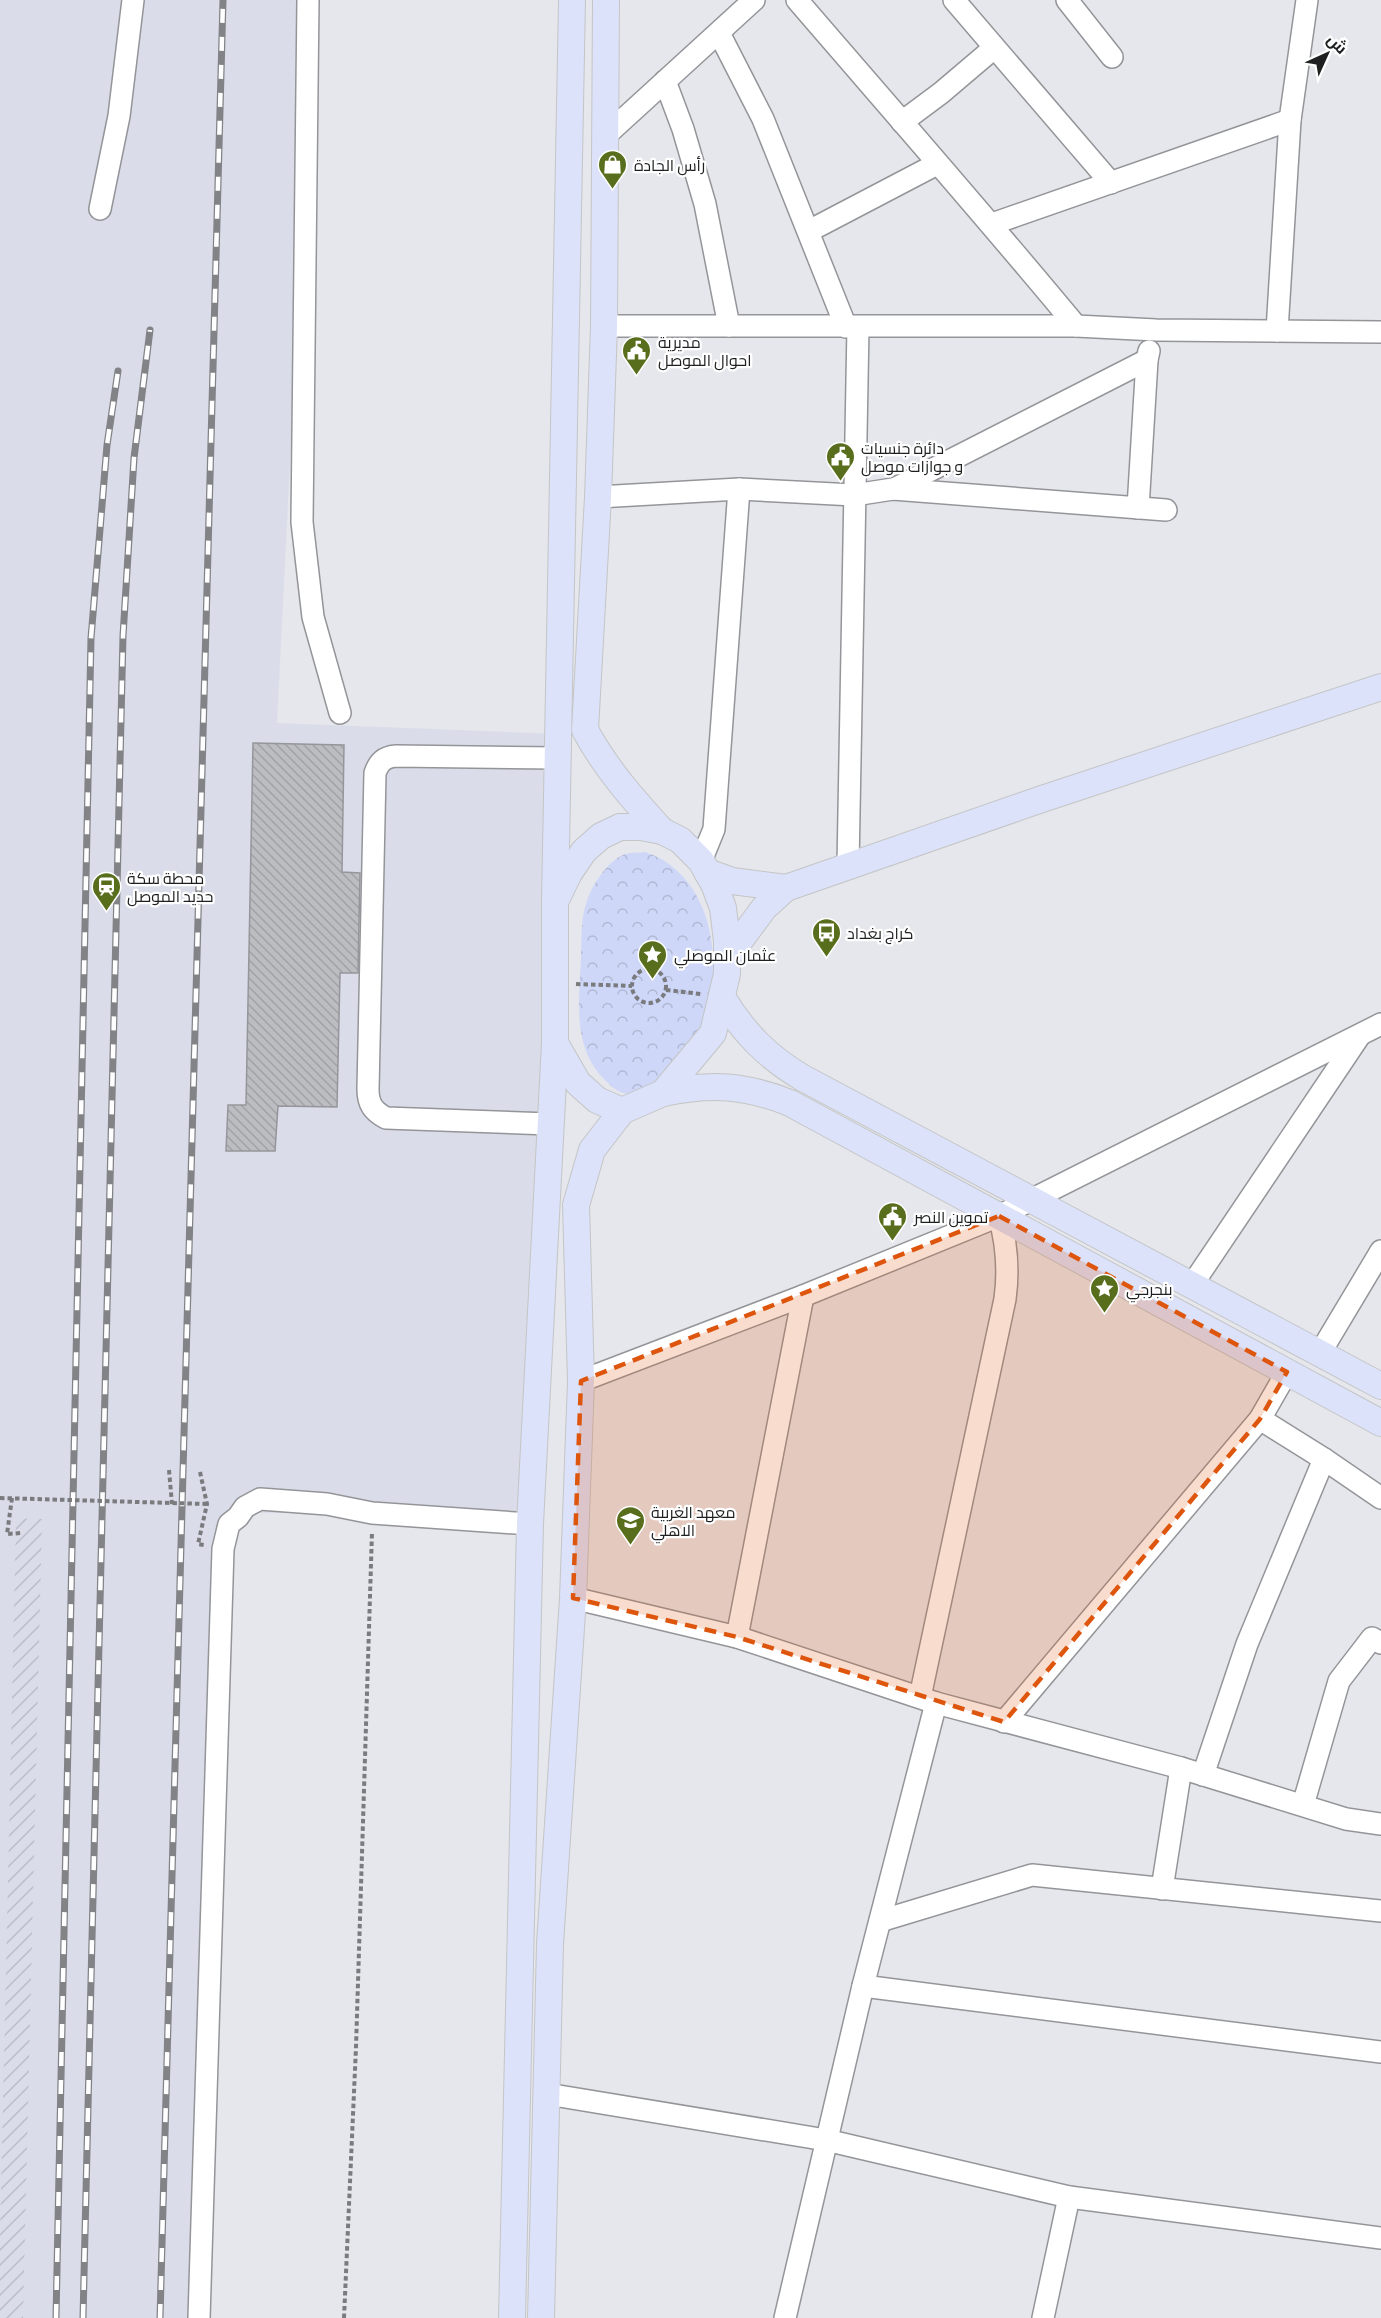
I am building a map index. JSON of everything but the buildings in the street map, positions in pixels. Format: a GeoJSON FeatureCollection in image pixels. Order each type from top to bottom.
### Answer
{"type":"FeatureCollection","features":[{"type":"Feature","properties":{"kind":"main road"},"geometry":{"type":"LineString","coordinates":[[512,2318],[530,1524],[555,1043],[555,902],[572,0]]}},
{"type":"Feature","properties":{"kind":"main road"},"geometry":{"type":"LineString","coordinates":[[606,0],[604,326],[598,497],[585,730],[598,756],[620,785],[662,831]]}},
{"type":"Feature","properties":{"kind":"main road"},"geometry":{"type":"LineString","coordinates":[[727,958],[764,908],[786,888],[1381,687]]}},
{"type":"Feature","properties":{"kind":"main road"},"geometry":{"type":"LineString","coordinates":[[555,902],[569,873],[584,851],[601,836],[620,827],[641,827],[662,831],[680,840],[704,866],[723,908],[727,974],[713,1033],[663,1093]]}},
{"type":"Feature","properties":{"kind":"main road"},"geometry":{"type":"LineString","coordinates":[[704,866],[732,881],[786,888]]}},
{"type":"Feature","properties":{"kind":"main road"},"geometry":{"type":"LineString","coordinates":[[722,997],[748,1035],[783,1066],[1381,1386]]}},
{"type":"Feature","properties":{"kind":"main road"},"geometry":{"type":"LineString","coordinates":[[555,1043],[578,1083],[597,1100],[622,1111]]}},
{"type":"Feature","properties":{"kind":"main road"},"geometry":{"type":"LineString","coordinates":[[541,2318],[550,1944],[573,1598],[581,1381],[576,1205],[592,1150],[622,1111],[663,1093],[714,1086],[740,1088],[790,1103],[1381,1423]]}},
{"type":"Feature","properties":{"kind":"street"},"geometry":{"type":"LineString","coordinates":[[100,209],[119,116],[132,0]]}},
{"type":"Feature","properties":{"kind":"street"},"geometry":{"type":"LineString","coordinates":[[308,0],[302,522],[313,618],[340,713]]}},
{"type":"Feature","properties":{"kind":"street"},"geometry":{"type":"LineString","coordinates":[[604,137],[754,0]]}},
{"type":"Feature","properties":{"kind":"street"},"geometry":{"type":"LineString","coordinates":[[797,0],[937,164],[992,224],[1076,326]]}},
{"type":"Feature","properties":{"kind":"street"},"geometry":{"type":"LineString","coordinates":[[954,0],[1110,183]]}},
{"type":"Feature","properties":{"kind":"street"},"geometry":{"type":"LineString","coordinates":[[1067,0],[1112,57]]}},
{"type":"Feature","properties":{"kind":"street"},"geometry":{"type":"LineString","coordinates":[[1277,331],[1290,120],[1307,0]]}},
{"type":"Feature","properties":{"kind":"street"},"geometry":{"type":"LineString","coordinates":[[719,33],[762,119],[852,327],[854,495],[848,866]]}},
{"type":"Feature","properties":{"kind":"street"},"geometry":{"type":"LineString","coordinates":[[902,122],[941,93],[994,48]]}},
{"type":"Feature","properties":{"kind":"street"},"geometry":{"type":"LineString","coordinates":[[665,81],[683,129],[705,204],[729,326]]}},
{"type":"Feature","properties":{"kind":"street"},"geometry":{"type":"LineString","coordinates":[[992,224],[1290,120]]}},
{"type":"Feature","properties":{"kind":"street"},"geometry":{"type":"LineString","coordinates":[[809,231],[937,164]]}},
{"type":"Feature","properties":{"kind":"street"},"geometry":{"type":"LineString","coordinates":[[604,326],[1076,326],[1156,330],[1381,332]]}},
{"type":"Feature","properties":{"kind":"street"},"geometry":{"type":"LineString","coordinates":[[1138,508],[1147,360],[1156,330]]}},
{"type":"Feature","properties":{"kind":"street"},"geometry":{"type":"LineString","coordinates":[[893,489],[1147,360]]}},
{"type":"Feature","properties":{"kind":"street"},"geometry":{"type":"LineString","coordinates":[[598,497],[740,489],[854,495],[893,489],[1166,510]]}},
{"type":"Feature","properties":{"kind":"street"},"geometry":{"type":"LineString","coordinates":[[704,866],[714,829],[740,489]]}},
{"type":"Feature","properties":{"kind":"street"},"geometry":{"type":"LineString","coordinates":[[549,1124],[386,1118],[372,1107],[368,1098],[375,773],[382,760],[396,756],[558,758]]}},
{"type":"Feature","properties":{"kind":"street"},"geometry":{"type":"LineString","coordinates":[[581,1381],[803,1296],[999,1216],[1371,1028]]}},
{"type":"Feature","properties":{"kind":"street"},"geometry":{"type":"LineString","coordinates":[[1192,1285],[1371,1028]]}},
{"type":"Feature","properties":{"kind":"street"},"geometry":{"type":"LineString","coordinates":[[785,2318],[880,1921],[928,1700],[1005,1299],[1007,1253],[999,1216]]}},
{"type":"Feature","properties":{"kind":"street"},"geometry":{"type":"LineString","coordinates":[[1320,1353],[1381,1251]]}},
{"type":"Feature","properties":{"kind":"street"},"geometry":{"type":"LineString","coordinates":[[737,1637],[803,1296]]}},
{"type":"Feature","properties":{"kind":"street"},"geometry":{"type":"LineString","coordinates":[[1004,1722],[1260,1419],[1287,1372]]}},
{"type":"Feature","properties":{"kind":"street"},"geometry":{"type":"LineString","coordinates":[[1260,1419],[1381,1498]]}},
{"type":"Feature","properties":{"kind":"street"},"geometry":{"type":"LineString","coordinates":[[1203,1775],[1247,1644],[1324,1459]]}},
{"type":"Feature","properties":{"kind":"street"},"geometry":{"type":"LineString","coordinates":[[199,2318],[223,1549],[230,1524],[245,1507],[260,1499],[316,1503],[372,1513],[530,1524]]}},
{"type":"Feature","properties":{"kind":"street"},"geometry":{"type":"LineString","coordinates":[[573,1598],[737,1637],[928,1700],[1181,1768],[1346,1819],[1381,1824]]}},
{"type":"Feature","properties":{"kind":"street"},"geometry":{"type":"LineString","coordinates":[[1303,1805],[1340,1682],[1372,1638],[1381,1643]]}},
{"type":"Feature","properties":{"kind":"street"},"geometry":{"type":"LineString","coordinates":[[1162,1889],[1181,1768]]}},
{"type":"Feature","properties":{"kind":"street"},"geometry":{"type":"LineString","coordinates":[[880,1921],[1032,1875],[1381,1911]]}},
{"type":"Feature","properties":{"kind":"street"},"geometry":{"type":"LineString","coordinates":[[863,1986],[1381,2052]]}},
{"type":"Feature","properties":{"kind":"street"},"geometry":{"type":"LineString","coordinates":[[547,2094],[826,2140],[1069,2197],[1381,2238]]}},
{"type":"Feature","properties":{"kind":"street"},"geometry":{"type":"LineString","coordinates":[[1043,2318],[1069,2197]]}},
{"type":"Feature","properties":{"kind":"path"},"geometry":{"type":"LineString","coordinates":[[652,970],[661,975],[666,984],[666,990],[656,1002],[645,1003],[636,997],[632,986],[636,975],[652,970]]}},
{"type":"Feature","properties":{"kind":"path"},"geometry":{"type":"LineString","coordinates":[[555,983],[632,986]]}},
{"type":"Feature","properties":{"kind":"path"},"geometry":{"type":"LineString","coordinates":[[666,990],[722,997]]}},
{"type":"Feature","properties":{"kind":"path"},"geometry":{"type":"LineString","coordinates":[[169,1470],[172,1504]]}},
{"type":"Feature","properties":{"kind":"path"},"geometry":{"type":"LineString","coordinates":[[198,1544],[207,1504],[200,1472]]}},
{"type":"Feature","properties":{"kind":"path"},"geometry":{"type":"LineString","coordinates":[[0,1498],[207,1504]]}},
{"type":"Feature","properties":{"kind":"path"},"geometry":{"type":"LineString","coordinates":[[12,1498],[7,1534],[21,1533]]}},
{"type":"Feature","properties":{"kind":"path"},"geometry":{"type":"LineString","coordinates":[[344,2318],[356,2048],[372,1513]]}},
{"type":"Feature","properties":{"kind":"highlighted area"},"geometry":{"type":"Polygon","coordinates":[[[999,1216],[1287,1372],[1260,1419],[1004,1722],[737,1637],[573,1598],[581,1381],[999,1216]]]}},
{"type":"Feature","properties":{"kind":"shaded area"},"geometry":{"type":"Polygon","coordinates":[[[0,0],[313,0],[277,723],[559,734],[530,1524],[372,1513],[224,1513],[193,2318],[0,2318],[0,0]]]}},
{"type":"Feature","properties":{"kind":"shaded area"},"geometry":{"type":"Polygon","coordinates":[[[16,1518],[42,1519],[23,2318],[0,2318],[0,2238],[16,1518]]]}},
{"type":"Feature","properties":{"kind":"green space"},"geometry":{"type":"Polygon","coordinates":[[[645,852],[669,864],[687,881],[700,903],[709,928],[713,954],[713,981],[708,1006],[694,1040],[652,1085],[640,1092],[627,1094],[612,1087],[594,1067],[582,1038],[579,1007],[582,922],[589,895],[606,868],[623,855],[645,852]]]}},
{"type":"Feature","properties":{"kind":"railway"},"geometry":{"type":"LineString","coordinates":[[160,2318],[223,0]]}},
{"type":"Feature","properties":{"kind":"railway"},"geometry":{"type":"LineString","coordinates":[[83,2318],[123,636],[134,458],[150,330]]}},
{"type":"Feature","properties":{"kind":"railway"},"geometry":{"type":"LineString","coordinates":[[56,2318],[91,638],[107,445],[118,371]]}},
{"type":"Feature","properties":{"kind":"place","name":"رأس الجادة"},"geometry":{"type":"Point","coordinates":[613,190]}},
{"type":"Feature","properties":{"kind":"place","name":"مديرية احوال الموصل"},"geometry":{"type":"Point","coordinates":[637,376]}},
{"type":"Feature","properties":{"kind":"place","name":"دائرة جنسيات و جوازات موصل"},"geometry":{"type":"Point","coordinates":[840,482]}},
{"type":"Feature","properties":{"kind":"place","name":"محطة سكة حديد الموصل"},"geometry":{"type":"Point","coordinates":[106,912]}},
{"type":"Feature","properties":{"kind":"place","name":"كراج بغداد"},"geometry":{"type":"Point","coordinates":[826,958]}},
{"type":"Feature","properties":{"kind":"place","name":"عثمان الموصلي"},"geometry":{"type":"Point","coordinates":[653,980]}},
{"type":"Feature","properties":{"kind":"place","name":"تموين النصر"},"geometry":{"type":"Point","coordinates":[893,1242]}},
{"type":"Feature","properties":{"kind":"place","name":"بنجرجي"},"geometry":{"type":"Point","coordinates":[1105,1314]}},
{"type":"Feature","properties":{"kind":"place","name":"معهد الغربية الاهلي"},"geometry":{"type":"Point","coordinates":[630,1546]}}]}
